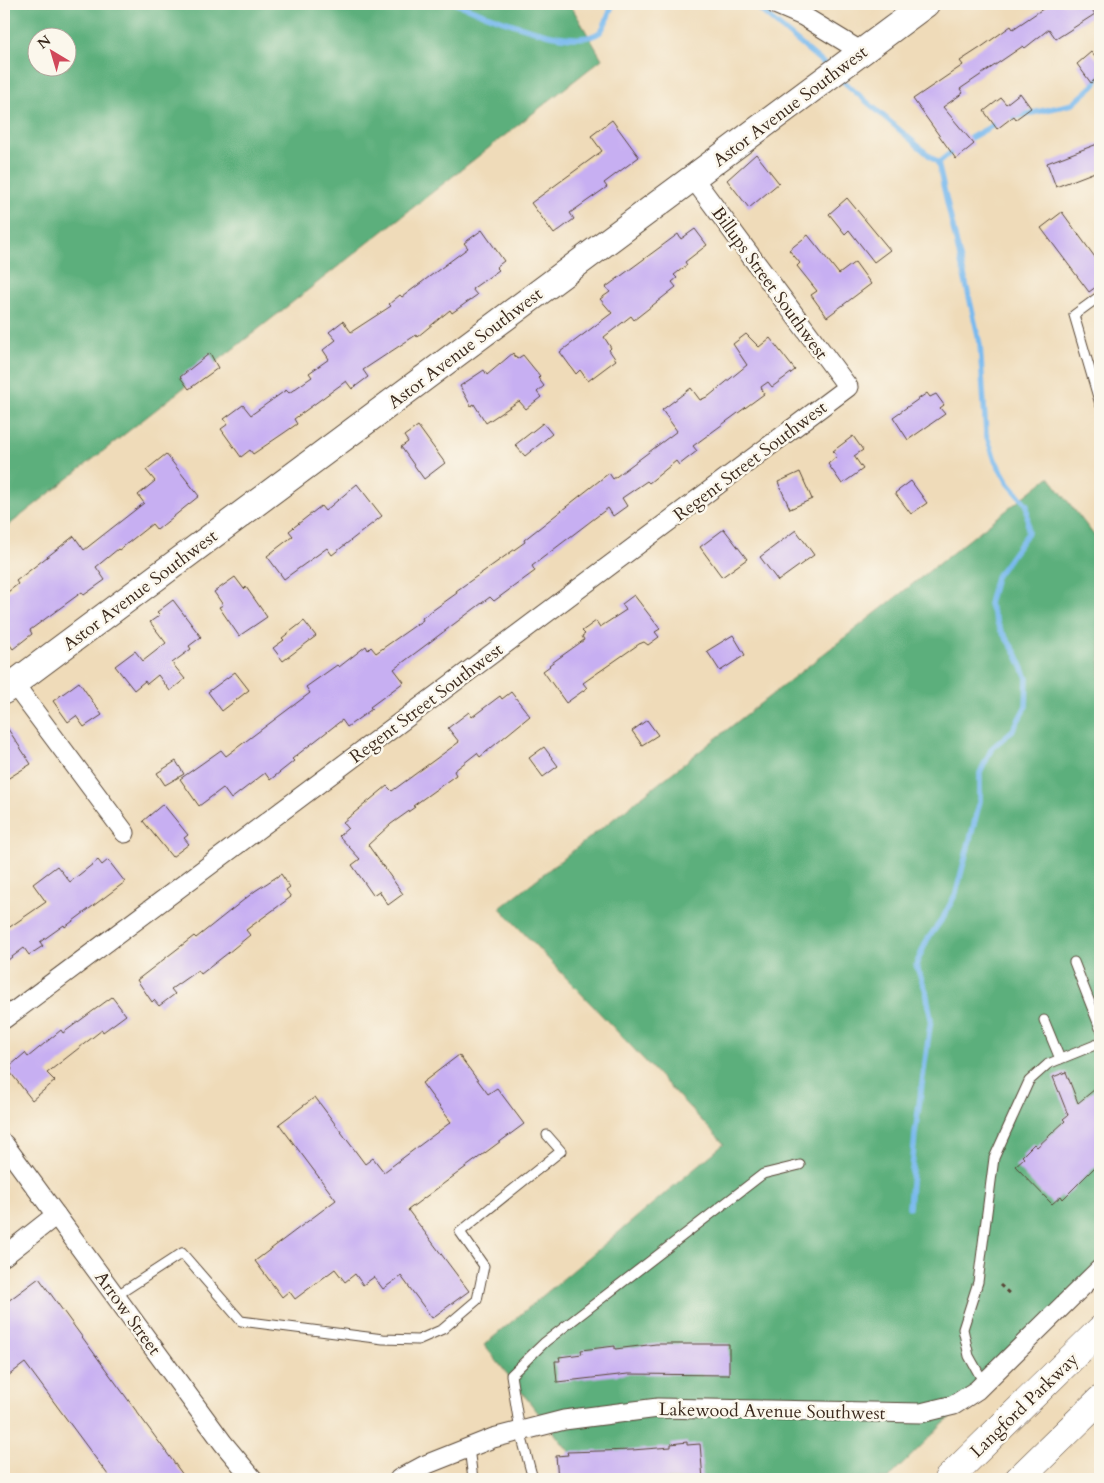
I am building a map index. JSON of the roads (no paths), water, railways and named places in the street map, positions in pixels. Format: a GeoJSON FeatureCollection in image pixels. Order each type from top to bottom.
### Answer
{"type":"FeatureCollection","features":[{"type":"Feature","properties":{"kind":"highway","name":"Langford Parkway"},"geometry":{"type":"LineString","coordinates":[[948,1479],[1100,1330]]}},
{"type":"Feature","properties":{"kind":"highway"},"geometry":{"type":"LineString","coordinates":[[1019,1479],[1100,1400]]}},
{"type":"Feature","properties":{"kind":"street"},"geometry":{"type":"LineString","coordinates":[[775,4],[803,16],[862,52]]}},
{"type":"Feature","properties":{"kind":"street","name":"Astor Avenue Southwest"},"geometry":{"type":"LineString","coordinates":[[9,688],[926,4]]}},
{"type":"Feature","properties":{"kind":"street","name":"Billups Street Southwest"},"geometry":{"type":"LineString","coordinates":[[693,178],[848,387]]}},
{"type":"Feature","properties":{"kind":"street","name":"Regent Street Southwest"},"geometry":{"type":"LineString","coordinates":[[4,1020],[848,387]]}},
{"type":"Feature","properties":{"kind":"street"},"geometry":{"type":"LineString","coordinates":[[9,688],[125,833]]}},
{"type":"Feature","properties":{"kind":"street","name":"Arrow Street"},"geometry":{"type":"LineString","coordinates":[[4,1144],[253,1479]]}},
{"type":"Feature","properties":{"kind":"street"},"geometry":{"type":"LineString","coordinates":[[4,1256],[56,1215]]}},
{"type":"Feature","properties":{"kind":"street","name":"Lakewood Avenue Southwest"},"geometry":{"type":"LineString","coordinates":[[400,1479],[425,1465],[469,1448],[564,1420],[658,1408],[921,1413],[954,1405],[984,1383],[1100,1269]]}},
{"type":"Feature","properties":{"kind":"lane"},"geometry":{"type":"LineString","coordinates":[[1100,296],[1074,315],[1100,404]]}},
{"type":"Feature","properties":{"kind":"lane"},"geometry":{"type":"LineString","coordinates":[[1074,962],[1100,1028]]}},
{"type":"Feature","properties":{"kind":"lane"},"geometry":{"type":"LineString","coordinates":[[1044,1020],[1060,1059]]}},
{"type":"Feature","properties":{"kind":"lane"},"geometry":{"type":"LineString","coordinates":[[984,1383],[969,1356],[963,1329],[978,1282],[994,1158],[1029,1081],[1048,1064],[1100,1043]]}},
{"type":"Feature","properties":{"kind":"lane"},"geometry":{"type":"LineString","coordinates":[[116,1296],[182,1253],[241,1321],[383,1340],[418,1340],[442,1329],[476,1300],[484,1266],[460,1232],[561,1151],[547,1134]]}},
{"type":"Feature","properties":{"kind":"lane"},"geometry":{"type":"LineString","coordinates":[[533,1479],[520,1432],[512,1375],[545,1342],[764,1174],[800,1165]]}},
{"type":"Feature","properties":{"kind":"lane"},"geometry":{"type":"LineString","coordinates":[[469,1448],[473,1479]]}},
{"type":"Feature","properties":{"kind":"waterway"},"geometry":{"type":"LineString","coordinates":[[456,4],[530,30],[571,38],[588,37],[600,32],[606,23],[613,4]]}},
{"type":"Feature","properties":{"kind":"waterway"},"geometry":{"type":"LineString","coordinates":[[753,4],[828,67]]}},
{"type":"Feature","properties":{"kind":"waterway"},"geometry":{"type":"LineString","coordinates":[[1014,117],[1073,104],[1094,85],[1100,70]]}},
{"type":"Feature","properties":{"kind":"waterway"},"geometry":{"type":"LineString","coordinates":[[838,77],[938,163],[980,344],[986,434],[995,460],[1009,484],[1027,505],[1028,533],[996,577],[989,604],[1000,629],[1016,653],[1027,678],[1026,706],[1013,730],[992,748],[980,773],[980,801],[956,893],[943,918],[927,940],[916,965],[926,991],[931,1019],[915,1134],[909,1207]]}},
{"type":"Feature","properties":{"kind":"waterway"},"geometry":{"type":"LineString","coordinates":[[963,142],[1001,121]]}},
{"type":"Feature","properties":{"kind":"waterway"},"geometry":{"type":"LineString","coordinates":[[938,163],[956,148]]}}]}
